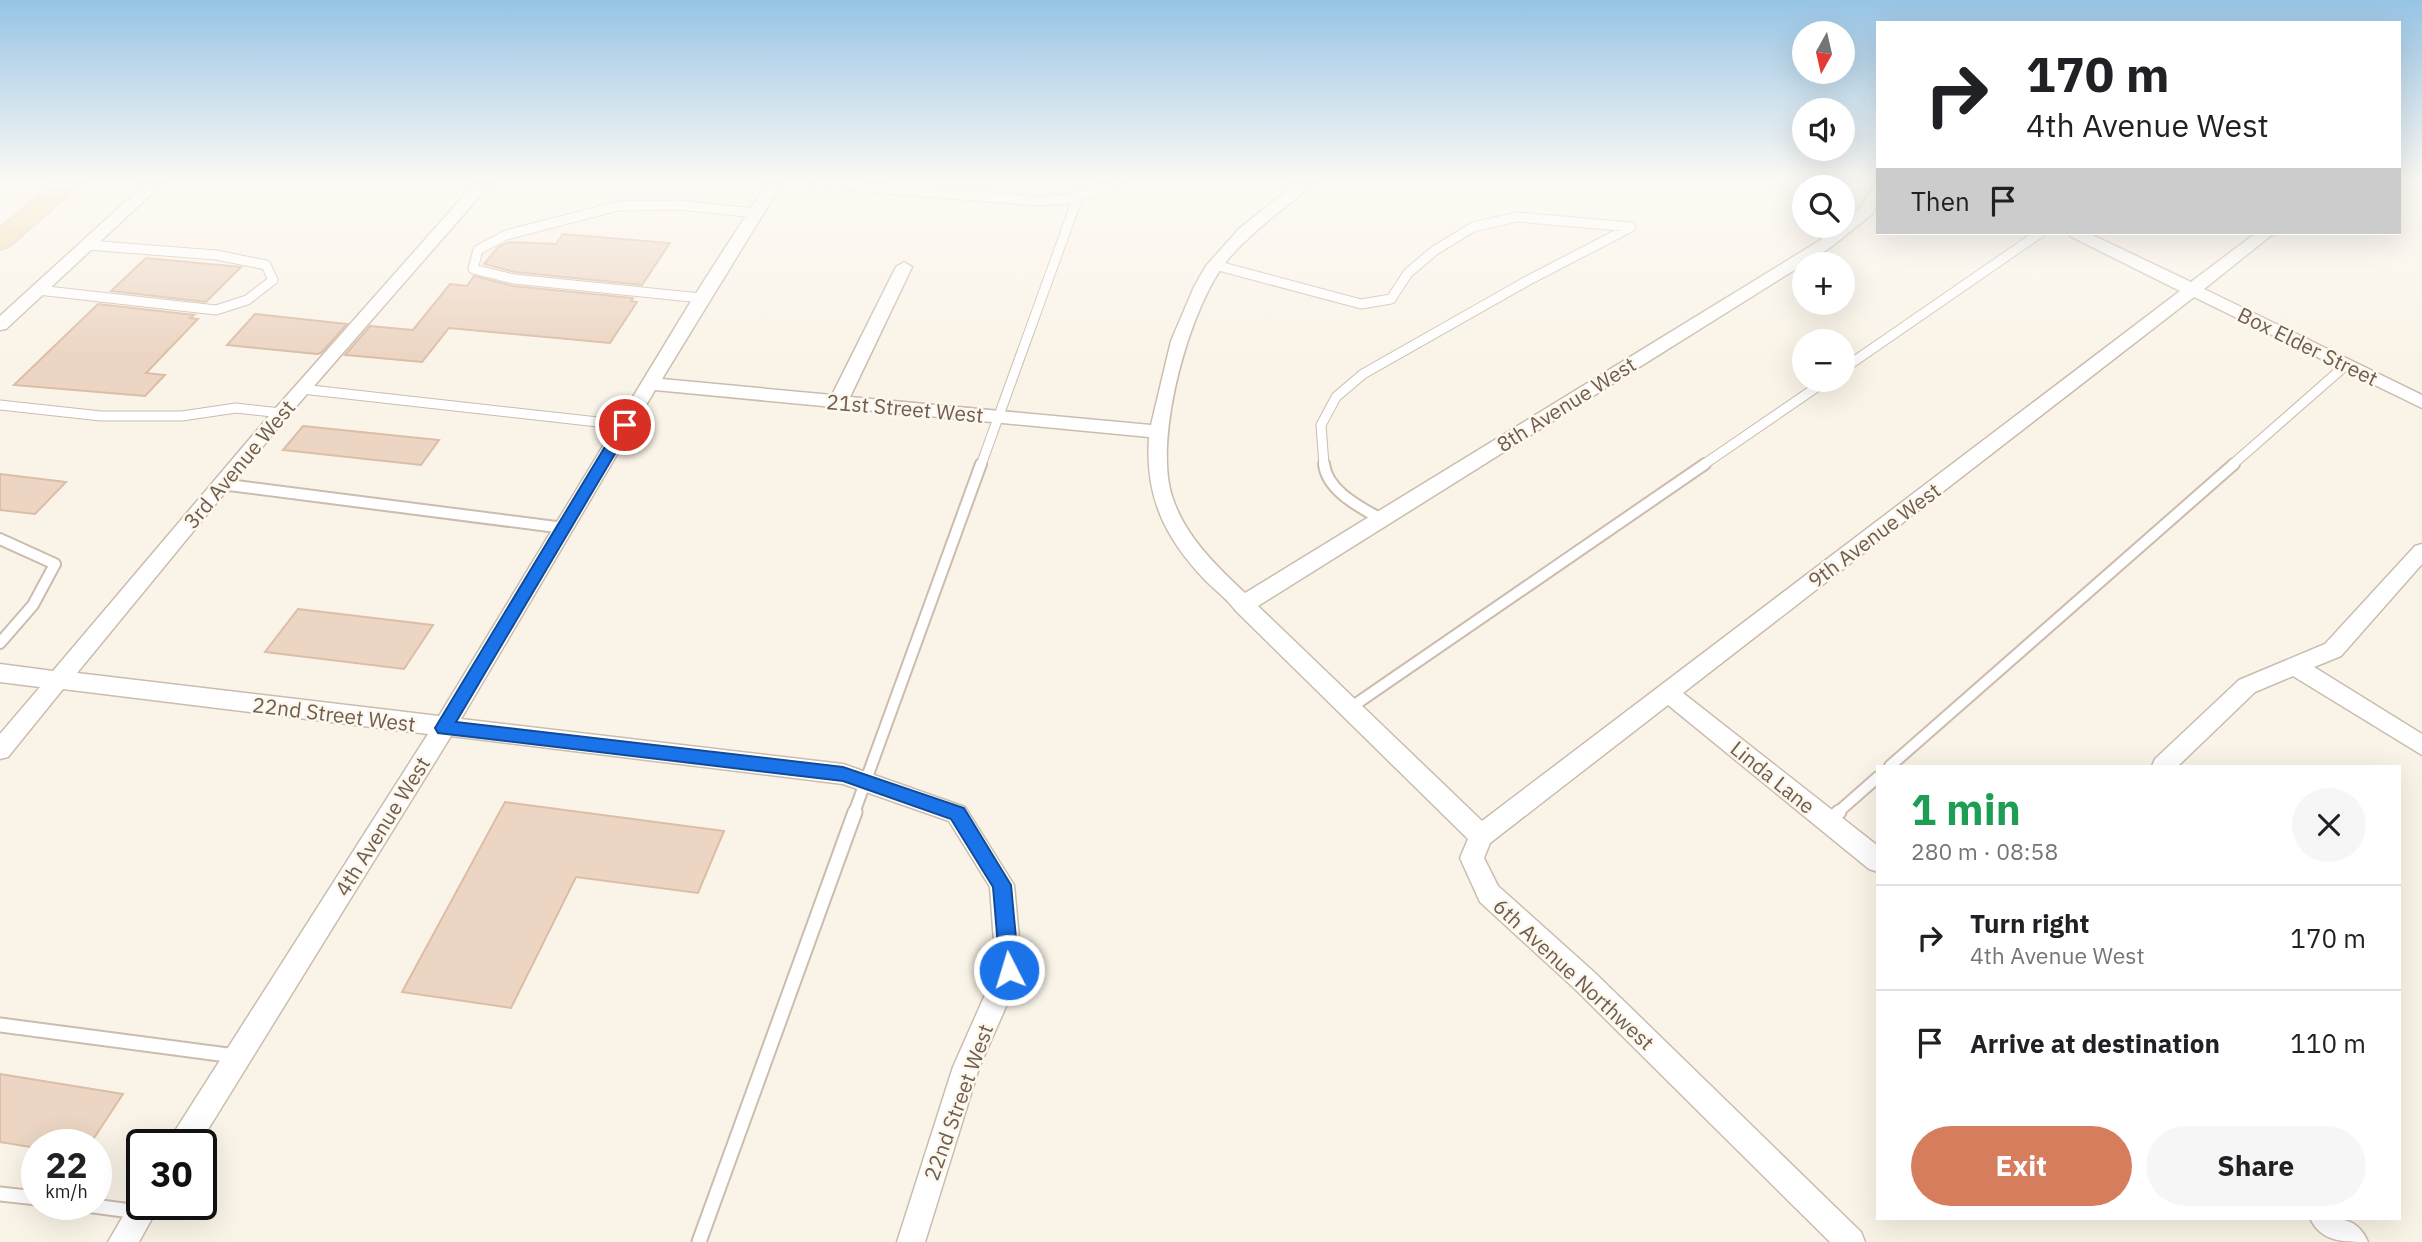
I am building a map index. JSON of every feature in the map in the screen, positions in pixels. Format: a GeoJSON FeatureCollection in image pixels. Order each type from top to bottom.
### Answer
{"type":"FeatureCollection","features":[{"type":"Feature","properties":{"kind":"street"},"geometry":{"type":"LineString","coordinates":[[0,325],[91,241]]}},
{"type":"Feature","properties":{"kind":"street","name":"3rd Avenue West"},"geometry":{"type":"LineString","coordinates":[[0,750],[281,413],[432,241]]}},
{"type":"Feature","properties":{"kind":"street","name":"4th Avenue West"},"geometry":{"type":"LineString","coordinates":[[192,1129],[444,728],[737,241]]}},
{"type":"Feature","properties":{"kind":"street"},"geometry":{"type":"LineString","coordinates":[[1238,241],[1215,265],[1192,310],[1166,383],[1160,432],[1159,485],[1175,528],[1210,572],[1481,836]]}},
{"type":"Feature","properties":{"kind":"street","name":"8th Avenue West"},"geometry":{"type":"LineString","coordinates":[[1243,605],[1829,241]]}},
{"type":"Feature","properties":{"kind":"street","name":"Box Elder Street"},"geometry":{"type":"LineString","coordinates":[[2092,241],[2422,402]]}},
{"type":"Feature","properties":{"kind":"street","name":"9th Avenue West"},"geometry":{"type":"LineString","coordinates":[[1481,836],[2256,241]]}},
{"type":"Feature","properties":{"kind":"street"},"geometry":{"type":"LineString","coordinates":[[838,402],[904,267]]}},
{"type":"Feature","properties":{"kind":"street","name":"21st Street West"},"geometry":{"type":"LineString","coordinates":[[650,384],[1160,432]]}},
{"type":"Feature","properties":{"kind":"street"},"geometry":{"type":"LineString","coordinates":[[2164,765],[2247,686],[2333,650],[2422,551]]}},
{"type":"Feature","properties":{"kind":"street"},"geometry":{"type":"LineString","coordinates":[[2294,666],[2422,746]]}},
{"type":"Feature","properties":{"kind":"street","name":"22nd Street West"},"geometry":{"type":"LineString","coordinates":[[0,673],[843,774],[957,814],[1002,885],[1009,970],[966,1067],[911,1242]]}},
{"type":"Feature","properties":{"kind":"street","name":"Linda Lane"},"geometry":{"type":"LineString","coordinates":[[1668,693],[1876,859]]}},
{"type":"Feature","properties":{"kind":"street","name":"6th Avenue Northwest"},"geometry":{"type":"LineString","coordinates":[[1481,836],[1472,858],[1489,894],[1585,981],[1851,1242]]}},
{"type":"Feature","properties":{"kind":"street"},"geometry":{"type":"LineString","coordinates":[[122,1242],[136,1220]]}},
{"type":"Feature","properties":{"kind":"street"},"geometry":{"type":"LineString","coordinates":[[2326,1220],[2354,1242]]}},
{"type":"Feature","properties":{"kind":"lane"},"geometry":{"type":"LineString","coordinates":[[494,241],[478,250],[473,269],[514,279],[701,298]]}},
{"type":"Feature","properties":{"kind":"lane"},"geometry":{"type":"LineString","coordinates":[[699,1242],[1062,241]]}},
{"type":"Feature","properties":{"kind":"lane"},"geometry":{"type":"LineString","coordinates":[[1215,265],[1361,304],[1391,299],[1408,273],[1450,241]]}},
{"type":"Feature","properties":{"kind":"lane"},"geometry":{"type":"LineString","coordinates":[[1381,519],[1347,499],[1325,472],[1321,425],[1336,397],[1375,367],[1604,241]]}},
{"type":"Feature","properties":{"kind":"lane"},"geometry":{"type":"LineString","coordinates":[[1855,361],[2028,241]]}},
{"type":"Feature","properties":{"kind":"lane"},"geometry":{"type":"LineString","coordinates":[[38,290],[216,310],[247,300],[273,280],[266,265],[216,255],[87,245]]}},
{"type":"Feature","properties":{"kind":"lane"},"geometry":{"type":"LineString","coordinates":[[1891,765],[2346,365]]}},
{"type":"Feature","properties":{"kind":"lane"},"geometry":{"type":"LineString","coordinates":[[302,389],[625,425]]}},
{"type":"Feature","properties":{"kind":"lane"},"geometry":{"type":"LineString","coordinates":[[1350,708],[1810,392]]}},
{"type":"Feature","properties":{"kind":"lane"},"geometry":{"type":"LineString","coordinates":[[0,405],[100,416],[182,416],[236,408],[281,413]]}},
{"type":"Feature","properties":{"kind":"lane"},"geometry":{"type":"LineString","coordinates":[[222,484],[564,528]]}},
{"type":"Feature","properties":{"kind":"lane"},"geometry":{"type":"LineString","coordinates":[[0,540],[55,564],[33,605],[0,643]]}},
{"type":"Feature","properties":{"kind":"lane"},"geometry":{"type":"LineString","coordinates":[[1828,821],[1876,779]]}},
{"type":"Feature","properties":{"kind":"lane"},"geometry":{"type":"LineString","coordinates":[[0,1025],[238,1057]]}},
{"type":"Feature","properties":{"kind":"lane"},"geometry":{"type":"LineString","coordinates":[[0,1194],[21,1197]]}},
{"type":"Feature","properties":{"kind":"building"},"geometry":{"type":"Polygon","coordinates":[[[558,241],[670,243],[642,285],[515,272],[484,264],[498,247],[509,242],[556,244],[558,241]]]}},
{"type":"Feature","properties":{"kind":"building"},"geometry":{"type":"Polygon","coordinates":[[[146,258],[241,267],[206,302],[111,291],[146,258]]]}},
{"type":"Feature","properties":{"kind":"building"},"geometry":{"type":"Polygon","coordinates":[[[474,276],[513,286],[633,298],[631,301],[637,302],[610,343],[449,328],[422,362],[345,355],[370,326],[413,330],[450,284],[467,286],[474,276]]]}},
{"type":"Feature","properties":{"kind":"building"},"geometry":{"type":"Polygon","coordinates":[[[98,304],[194,315],[190,318],[198,319],[146,373],[165,375],[145,396],[14,385],[98,304]]]}},
{"type":"Feature","properties":{"kind":"building"},"geometry":{"type":"Polygon","coordinates":[[[255,314],[347,324],[321,353],[317,354],[227,345],[255,314]]]}},
{"type":"Feature","properties":{"kind":"building"},"geometry":{"type":"Polygon","coordinates":[[[303,426],[439,440],[421,465],[283,450],[303,426]]]}},
{"type":"Feature","properties":{"kind":"building"},"geometry":{"type":"Polygon","coordinates":[[[0,474],[66,482],[35,514],[0,510],[0,474]]]}},
{"type":"Feature","properties":{"kind":"building"},"geometry":{"type":"Polygon","coordinates":[[[298,609],[433,625],[404,669],[265,652],[298,609]]]}},
{"type":"Feature","properties":{"kind":"building"},"geometry":{"type":"Polygon","coordinates":[[[505,802],[724,831],[698,893],[576,877],[511,1008],[402,992],[505,802]]]}},
{"type":"Feature","properties":{"kind":"building"},"geometry":{"type":"Polygon","coordinates":[[[0,1074],[123,1094],[100,1129],[21,1129],[21,1145],[0,1142],[0,1074]]]}},
{"type":"Feature","properties":{"kind":"route"},"geometry":{"type":"LineString","coordinates":[[625,425],[444,728],[843,774],[957,814],[1002,885],[1009,970]]}}]}
